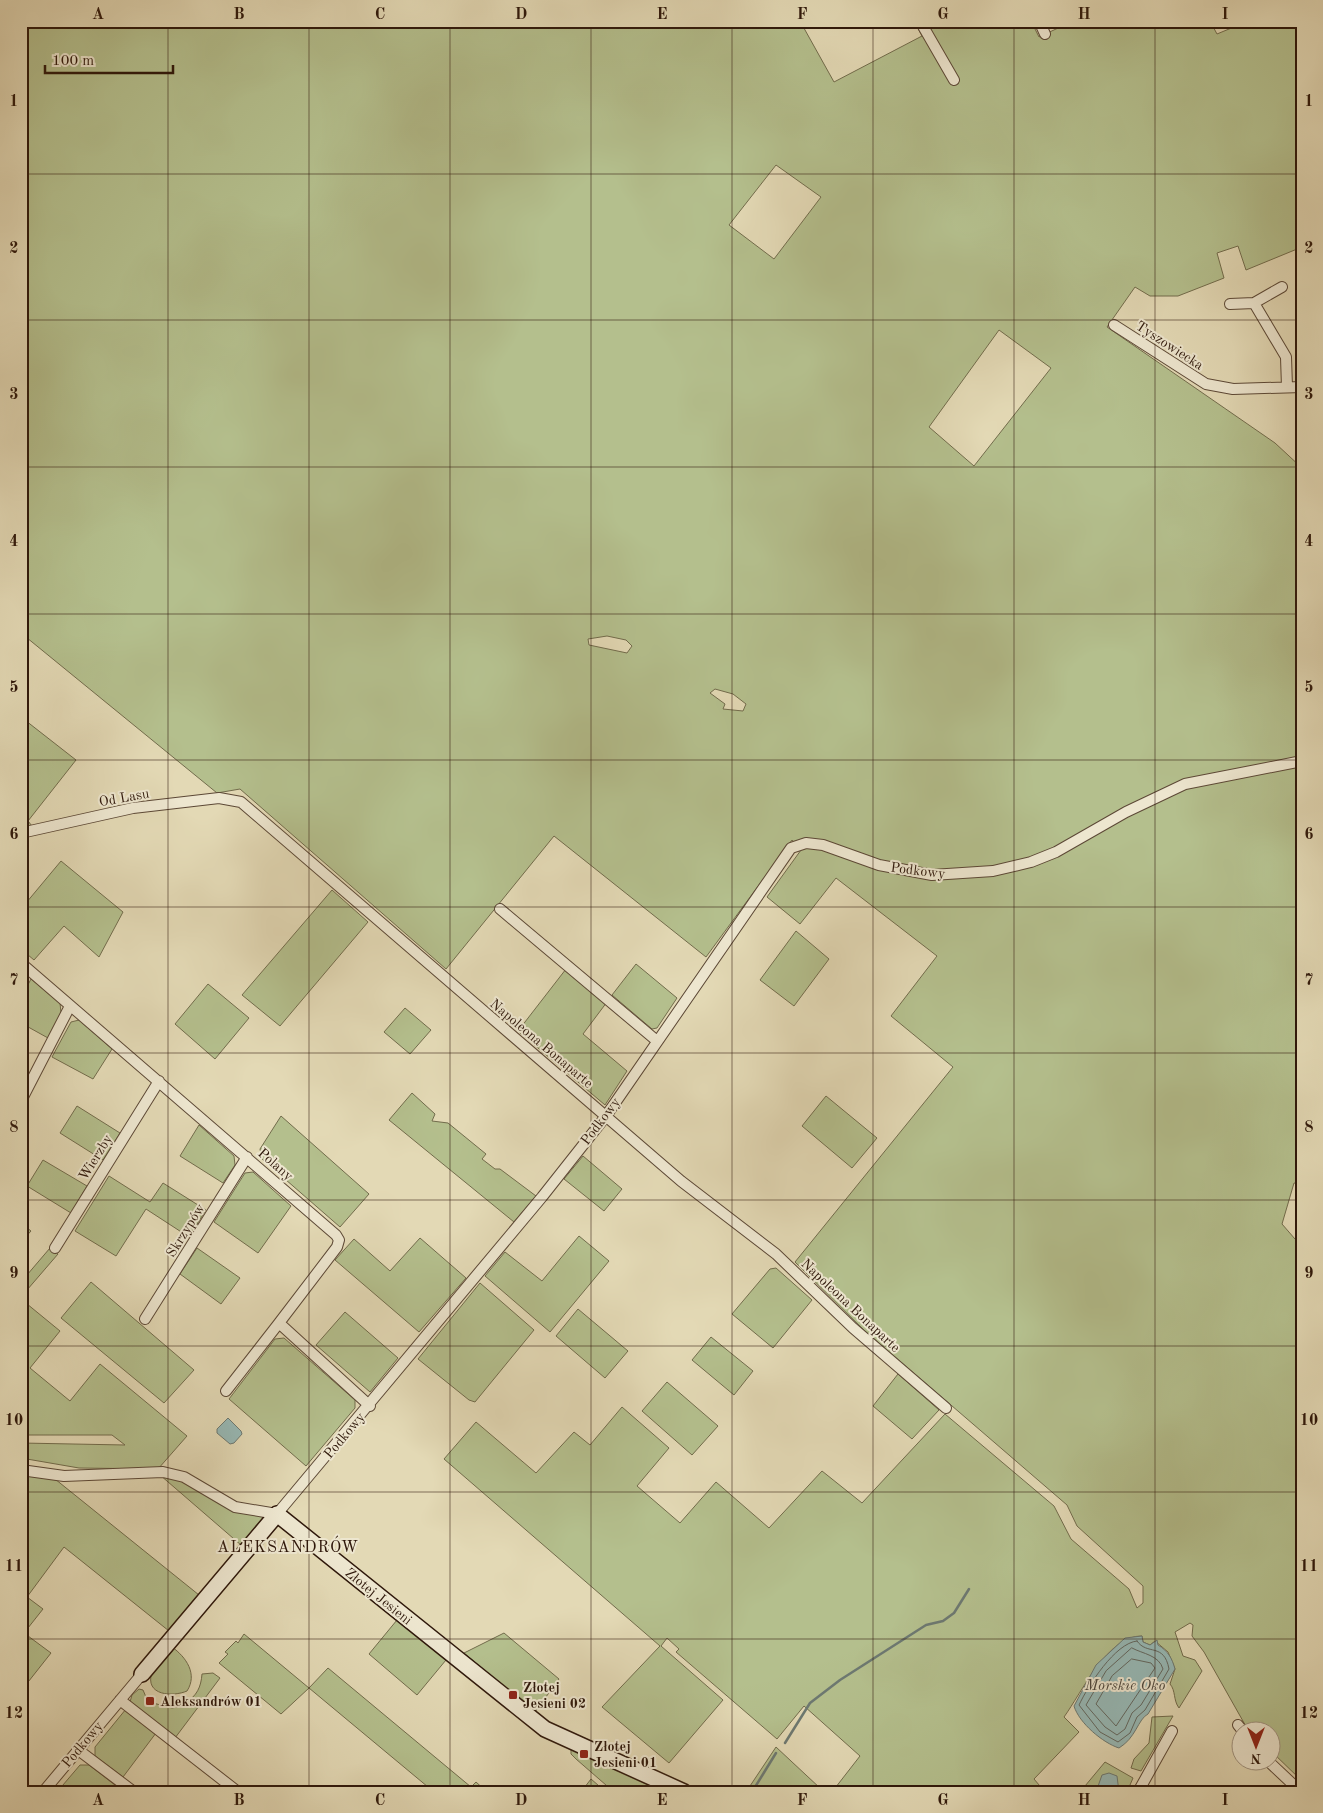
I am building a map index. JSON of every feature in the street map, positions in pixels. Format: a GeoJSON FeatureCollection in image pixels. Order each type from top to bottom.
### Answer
{"type":"FeatureCollection","features":[{"type":"Feature","properties":{"kind":"street"},"geometry":{"type":"LineString","coordinates":[[920,21],[954,80]]}},
{"type":"Feature","properties":{"kind":"street"},"geometry":{"type":"LineString","coordinates":[[1039,21],[1045,34]]}},
{"type":"Feature","properties":{"kind":"street"},"geometry":{"type":"LineString","coordinates":[[1230,304],[1254,303],[1282,287]]}},
{"type":"Feature","properties":{"kind":"street"},"geometry":{"type":"LineString","coordinates":[[1254,303],[1286,357],[1287,387]]}},
{"type":"Feature","properties":{"kind":"street","name":"Tyszowiecka"},"geometry":{"type":"LineString","coordinates":[[1114,325],[1206,384],[1233,388],[1302,387]]}},
{"type":"Feature","properties":{"kind":"street","name":"Podkowy"},"geometry":{"type":"LineString","coordinates":[[43,1792],[370,1406],[606,1116],[791,848],[806,843],[823,845],[879,865],[932,875],[993,872],[1031,862],[1056,852],[1126,812],[1185,784],[1302,761]]}},
{"type":"Feature","properties":{"kind":"street","name":"Od Lasu"},"geometry":{"type":"LineString","coordinates":[[21,833],[133,808],[232,798]]}},
{"type":"Feature","properties":{"kind":"street","name":"Napoleona Bonaparte"},"geometry":{"type":"LineString","coordinates":[[232,798],[246,805],[681,1180],[776,1254],[853,1328],[946,1408]]}},
{"type":"Feature","properties":{"kind":"street"},"geometry":{"type":"LineString","coordinates":[[500,908],[657,1040]]}},
{"type":"Feature","properties":{"kind":"street","name":"Polany"},"geometry":{"type":"LineString","coordinates":[[21,963],[247,1157],[339,1240],[337,1247],[279,1323]]}},
{"type":"Feature","properties":{"kind":"street"},"geometry":{"type":"LineString","coordinates":[[21,1101],[70,1006]]}},
{"type":"Feature","properties":{"kind":"street","name":"Wierzby"},"geometry":{"type":"LineString","coordinates":[[55,1248],[158,1081]]}},
{"type":"Feature","properties":{"kind":"street","name":"Skrzypów"},"geometry":{"type":"LineString","coordinates":[[145,1318],[247,1157]]}},
{"type":"Feature","properties":{"kind":"street"},"geometry":{"type":"LineString","coordinates":[[226,1392],[279,1323],[370,1406]]}},
{"type":"Feature","properties":{"kind":"street","name":"Złotej Jesieni"},"geometry":{"type":"LineString","coordinates":[[21,1470],[64,1476],[163,1472],[176,1474],[235,1507],[277,1514],[546,1729],[684,1792]]}},
{"type":"Feature","properties":{"kind":"street"},"geometry":{"type":"LineString","coordinates":[[120,1700],[238,1792]]}},
{"type":"Feature","properties":{"kind":"street"},"geometry":{"type":"LineString","coordinates":[[1143,1790],[1172,1731]]}},
{"type":"Feature","properties":{"kind":"street"},"geometry":{"type":"LineString","coordinates":[[77,1750],[134,1792]]}},
{"type":"Feature","properties":{"kind":"street"},"geometry":{"type":"LineString","coordinates":[[1278,1770],[1301,1792]]}},
{"type":"Feature","properties":{"kind":"green space"},"geometry":{"type":"Polygon","coordinates":[[[21,21],[800,21],[834,82],[922,36],[914,21],[1031,21],[1039,37],[1073,21],[1210,21],[1217,34],[1241,24],[1240,21],[1302,21],[1302,247],[1246,270],[1238,246],[1217,253],[1224,278],[1178,296],[1150,296],[1135,287],[1107,327],[1275,443],[1302,468],[1302,1184],[1294,1183],[1282,1224],[1295,1239],[1302,1236],[1302,1781],[1280,1760],[1280,1720],[1242,1720],[1204,1652],[1192,1636],[1193,1625],[1190,1623],[1175,1632],[1183,1656],[1195,1660],[1202,1671],[1179,1708],[1170,1684],[1175,1669],[1168,1652],[1155,1641],[1150,1645],[1143,1642],[1142,1636],[1130,1638],[1118,1645],[1097,1667],[1064,1717],[1079,1732],[1034,1779],[1045,1792],[832,1792],[860,1756],[804,1706],[777,1739],[676,1652],[679,1649],[667,1638],[661,1646],[723,1700],[669,1763],[602,1707],[660,1646],[444,1459],[476,1422],[536,1473],[574,1432],[590,1445],[622,1407],[669,1448],[637,1486],[680,1523],[716,1482],[769,1528],[822,1471],[862,1503],[945,1414],[1054,1506],[1071,1539],[1129,1589],[1137,1608],[1143,1603],[1143,1586],[1077,1526],[1067,1505],[865,1331],[795,1262],[953,1067],[891,1016],[937,956],[836,878],[800,924],[767,897],[801,850],[792,840],[706,957],[554,836],[446,969],[240,789],[217,793],[21,633],[21,21]],[[776,165],[729,225],[774,259],[821,197],[776,165]],[[999,330],[929,427],[974,466],[1051,368],[999,330]],[[607,636],[588,639],[589,645],[627,653],[632,646],[626,640],[607,636]],[[715,689],[710,693],[725,704],[723,709],[743,711],[746,704],[733,694],[715,689]]]}},
{"type":"Feature","properties":{"kind":"green space"},"geometry":{"type":"Polygon","coordinates":[[[21,717],[76,760],[28,821],[32,826],[21,829],[21,717]]]}},
{"type":"Feature","properties":{"kind":"green space"},"geometry":{"type":"Polygon","coordinates":[[[61,861],[123,912],[99,957],[64,926],[34,960],[21,949],[21,909],[61,861]]]}},
{"type":"Feature","properties":{"kind":"green space"},"geometry":{"type":"Polygon","coordinates":[[[332,890],[368,922],[280,1026],[242,995],[332,890]]]}},
{"type":"Feature","properties":{"kind":"green space"},"geometry":{"type":"Polygon","coordinates":[[[796,931],[829,959],[794,1006],[760,980],[796,931]]]}},
{"type":"Feature","properties":{"kind":"green space"},"geometry":{"type":"Polygon","coordinates":[[[636,964],[677,998],[657,1028],[652,1029],[612,995],[636,964]]]}},
{"type":"Feature","properties":{"kind":"green space"},"geometry":{"type":"Polygon","coordinates":[[[566,969],[607,1002],[583,1034],[627,1071],[605,1105],[518,1031],[566,969]]]}},
{"type":"Feature","properties":{"kind":"green space"},"geometry":{"type":"Polygon","coordinates":[[[31,979],[60,1003],[61,1013],[48,1038],[21,1023],[21,998],[31,979]]]}},
{"type":"Feature","properties":{"kind":"green space"},"geometry":{"type":"Polygon","coordinates":[[[208,984],[249,1018],[215,1059],[175,1024],[208,984]]]}},
{"type":"Feature","properties":{"kind":"green space"},"geometry":{"type":"Polygon","coordinates":[[[405,1008],[431,1030],[410,1054],[384,1032],[405,1008]]]}},
{"type":"Feature","properties":{"kind":"green space"},"geometry":{"type":"Polygon","coordinates":[[[79,1020],[112,1049],[93,1079],[52,1057],[71,1022],[79,1020]]]}},
{"type":"Feature","properties":{"kind":"green space"},"geometry":{"type":"Polygon","coordinates":[[[412,1093],[435,1114],[432,1121],[448,1123],[486,1154],[482,1159],[495,1169],[500,1169],[536,1196],[514,1222],[389,1120],[412,1093]]]}},
{"type":"Feature","properties":{"kind":"green space"},"geometry":{"type":"Polygon","coordinates":[[[826,1096],[877,1138],[852,1168],[802,1126],[826,1096]]]}},
{"type":"Feature","properties":{"kind":"green space"},"geometry":{"type":"Polygon","coordinates":[[[77,1106],[120,1133],[103,1160],[60,1133],[77,1106]]]}},
{"type":"Feature","properties":{"kind":"green space"},"geometry":{"type":"Polygon","coordinates":[[[281,1116],[369,1194],[340,1227],[262,1159],[260,1149],[281,1116]]]}},
{"type":"Feature","properties":{"kind":"green space"},"geometry":{"type":"Polygon","coordinates":[[[199,1125],[234,1156],[235,1165],[223,1183],[180,1156],[199,1125]]]}},
{"type":"Feature","properties":{"kind":"green space"},"geometry":{"type":"Polygon","coordinates":[[[583,1156],[622,1189],[604,1211],[564,1179],[583,1156]]]}},
{"type":"Feature","properties":{"kind":"green space"},"geometry":{"type":"Polygon","coordinates":[[[43,1160],[87,1186],[71,1213],[27,1186],[43,1160]]]}},
{"type":"Feature","properties":{"kind":"green space"},"geometry":{"type":"Polygon","coordinates":[[[253,1172],[291,1206],[258,1253],[214,1222],[245,1173],[253,1172]]]}},
{"type":"Feature","properties":{"kind":"green space"},"geometry":{"type":"Polygon","coordinates":[[[109,1176],[150,1202],[163,1183],[206,1210],[189,1237],[146,1209],[116,1256],[75,1231],[109,1176]]]}},
{"type":"Feature","properties":{"kind":"green space"},"geometry":{"type":"Polygon","coordinates":[[[21,1223],[31,1231],[21,1242],[21,1223]]]}},
{"type":"Feature","properties":{"kind":"green space"},"geometry":{"type":"Polygon","coordinates":[[[579,1236],[609,1261],[550,1332],[485,1276],[505,1252],[542,1281],[579,1236]]]}},
{"type":"Feature","properties":{"kind":"green space"},"geometry":{"type":"Polygon","coordinates":[[[420,1238],[466,1278],[419,1332],[335,1260],[354,1239],[390,1271],[420,1238]]]}},
{"type":"Feature","properties":{"kind":"green space"},"geometry":{"type":"Polygon","coordinates":[[[50,1248],[58,1254],[27,1290],[21,1285],[21,1282],[50,1248]]]}},
{"type":"Feature","properties":{"kind":"green space"},"geometry":{"type":"Polygon","coordinates":[[[197,1248],[240,1278],[221,1304],[180,1274],[197,1248]]]}},
{"type":"Feature","properties":{"kind":"green space"},"geometry":{"type":"Polygon","coordinates":[[[776,1268],[812,1300],[773,1348],[732,1314],[770,1269],[776,1268]]]}},
{"type":"Feature","properties":{"kind":"green space"},"geometry":{"type":"Polygon","coordinates":[[[91,1282],[194,1370],[164,1403],[61,1318],[91,1282]]]}},
{"type":"Feature","properties":{"kind":"green space"},"geometry":{"type":"Polygon","coordinates":[[[480,1283],[534,1330],[475,1402],[469,1400],[418,1359],[480,1283]]]}},
{"type":"Feature","properties":{"kind":"green space"},"geometry":{"type":"Polygon","coordinates":[[[21,1299],[60,1331],[30,1368],[70,1401],[100,1364],[187,1436],[158,1469],[79,1468],[21,1458],[21,1443],[125,1445],[112,1435],[21,1435],[21,1299]]]}},
{"type":"Feature","properties":{"kind":"green space"},"geometry":{"type":"Polygon","coordinates":[[[578,1309],[628,1351],[605,1378],[556,1336],[578,1309]]]}},
{"type":"Feature","properties":{"kind":"green space"},"geometry":{"type":"Polygon","coordinates":[[[345,1312],[398,1358],[370,1392],[316,1345],[345,1312]]]}},
{"type":"Feature","properties":{"kind":"green space"},"geometry":{"type":"Polygon","coordinates":[[[711,1337],[753,1371],[734,1395],[692,1360],[711,1337]]]}},
{"type":"Feature","properties":{"kind":"green space"},"geometry":{"type":"Polygon","coordinates":[[[284,1338],[355,1400],[355,1408],[306,1466],[229,1399],[275,1339],[284,1338]]]}},
{"type":"Feature","properties":{"kind":"green space"},"geometry":{"type":"Polygon","coordinates":[[[898,1374],[939,1410],[912,1439],[873,1406],[898,1374]]]}},
{"type":"Feature","properties":{"kind":"green space"},"geometry":{"type":"Polygon","coordinates":[[[667,1382],[718,1426],[692,1455],[642,1411],[667,1382]]]}},
{"type":"Feature","properties":{"kind":"green space"},"geometry":{"type":"Polygon","coordinates":[[[21,1472],[55,1479],[199,1595],[169,1631],[64,1547],[27,1597],[43,1609],[24,1633],[51,1653],[21,1691],[21,1472]]]}},
{"type":"Feature","properties":{"kind":"green space"},"geometry":{"type":"Polygon","coordinates":[[[160,1475],[184,1482],[235,1510],[264,1517],[241,1545],[160,1475]]]}},
{"type":"Feature","properties":{"kind":"green space"},"geometry":{"type":"Polygon","coordinates":[[[397,1620],[446,1660],[417,1695],[369,1654],[397,1620]]]}},
{"type":"Feature","properties":{"kind":"green space"},"geometry":{"type":"Polygon","coordinates":[[[504,1633],[559,1679],[535,1712],[464,1653],[504,1633]]]}},
{"type":"Feature","properties":{"kind":"green space"},"geometry":{"type":"Polygon","coordinates":[[[244,1634],[309,1688],[281,1714],[219,1663],[228,1654],[225,1652],[236,1641],[238,1643],[244,1634]]]}},
{"type":"Feature","properties":{"kind":"green space"},"geometry":{"type":"Polygon","coordinates":[[[172,1647],[189,1666],[191,1672],[190,1685],[187,1691],[181,1693],[161,1693],[152,1686],[152,1672],[172,1647]]]}},
{"type":"Feature","properties":{"kind":"green space"},"geometry":{"type":"Polygon","coordinates":[[[328,1668],[471,1787],[476,1782],[487,1792],[434,1792],[309,1688],[328,1668]]]}},
{"type":"Feature","properties":{"kind":"green space"},"geometry":{"type":"Polygon","coordinates":[[[213,1673],[220,1678],[175,1738],[130,1702],[132,1695],[139,1689],[143,1690],[145,1699],[151,1704],[172,1708],[186,1705],[185,1703],[198,1691],[202,1674],[213,1673]]]}},
{"type":"Feature","properties":{"kind":"green space"},"geometry":{"type":"Polygon","coordinates":[[[126,1709],[156,1733],[123,1777],[95,1756],[95,1747],[126,1709]]]}},
{"type":"Feature","properties":{"kind":"green space"},"geometry":{"type":"Polygon","coordinates":[[[1173,1716],[1141,1771],[1131,1768],[1134,1759],[1149,1743],[1152,1717],[1173,1716]]]}},
{"type":"Feature","properties":{"kind":"green space"},"geometry":{"type":"Polygon","coordinates":[[[776,1747],[821,1789],[824,1792],[746,1792],[776,1747]]]}},
{"type":"Feature","properties":{"kind":"green space"},"geometry":{"type":"Polygon","coordinates":[[[571,1749],[670,1792],[614,1792],[571,1754],[571,1749]]]}},
{"type":"Feature","properties":{"kind":"green space"},"geometry":{"type":"Polygon","coordinates":[[[1105,1762],[1133,1778],[1127,1792],[1080,1792],[1105,1762]]]}},
{"type":"Feature","properties":{"kind":"green space"},"geometry":{"type":"Polygon","coordinates":[[[80,1765],[89,1765],[124,1792],[57,1792],[80,1765]]]}},
{"type":"Feature","properties":{"kind":"green space"},"geometry":{"type":"Polygon","coordinates":[[[591,1779],[606,1792],[581,1792],[591,1779]]]}},
{"type":"Feature","properties":{"kind":"water"},"geometry":{"type":"Polygon","coordinates":[[[228,1418],[242,1434],[234,1443],[230,1444],[217,1433],[217,1429],[228,1418]]]}},
{"type":"Feature","properties":{"kind":"water","name":"Morskie Oko"},"geometry":{"type":"Polygon","coordinates":[[[1142,1636],[1143,1642],[1150,1645],[1157,1640],[1158,1645],[1169,1655],[1175,1669],[1148,1714],[1125,1744],[1119,1748],[1092,1732],[1081,1719],[1074,1706],[1096,1665],[1125,1638],[1142,1636]]]}},
{"type":"Feature","properties":{"kind":"water"},"geometry":{"type":"Polygon","coordinates":[[[1109,1773],[1117,1776],[1119,1792],[1096,1792],[1102,1775],[1109,1773]]]}},
{"type":"Feature","properties":{"kind":"waterway"},"geometry":{"type":"LineString","coordinates":[[785,1743],[810,1703],[840,1680],[926,1625],[943,1621],[954,1613],[969,1589]]}},
{"type":"Feature","properties":{"kind":"waterway"},"geometry":{"type":"LineString","coordinates":[[752,1792],[776,1753]]}},
{"type":"Feature","properties":{"kind":"place","name":"Złotej Jesieni 02"},"geometry":{"type":"Point","coordinates":[513,1695]}},
{"type":"Feature","properties":{"kind":"place","name":"Aleksandrów 01"},"geometry":{"type":"Point","coordinates":[150,1701]}},
{"type":"Feature","properties":{"kind":"place","name":"Złotej Jesieni 01"},"geometry":{"type":"Point","coordinates":[584,1754]}},
{"type":"Feature","properties":{"kind":"district","name":"ALEKSANDRÓW"},"geometry":{"type":"Point","coordinates":[288,1546]}}]}
